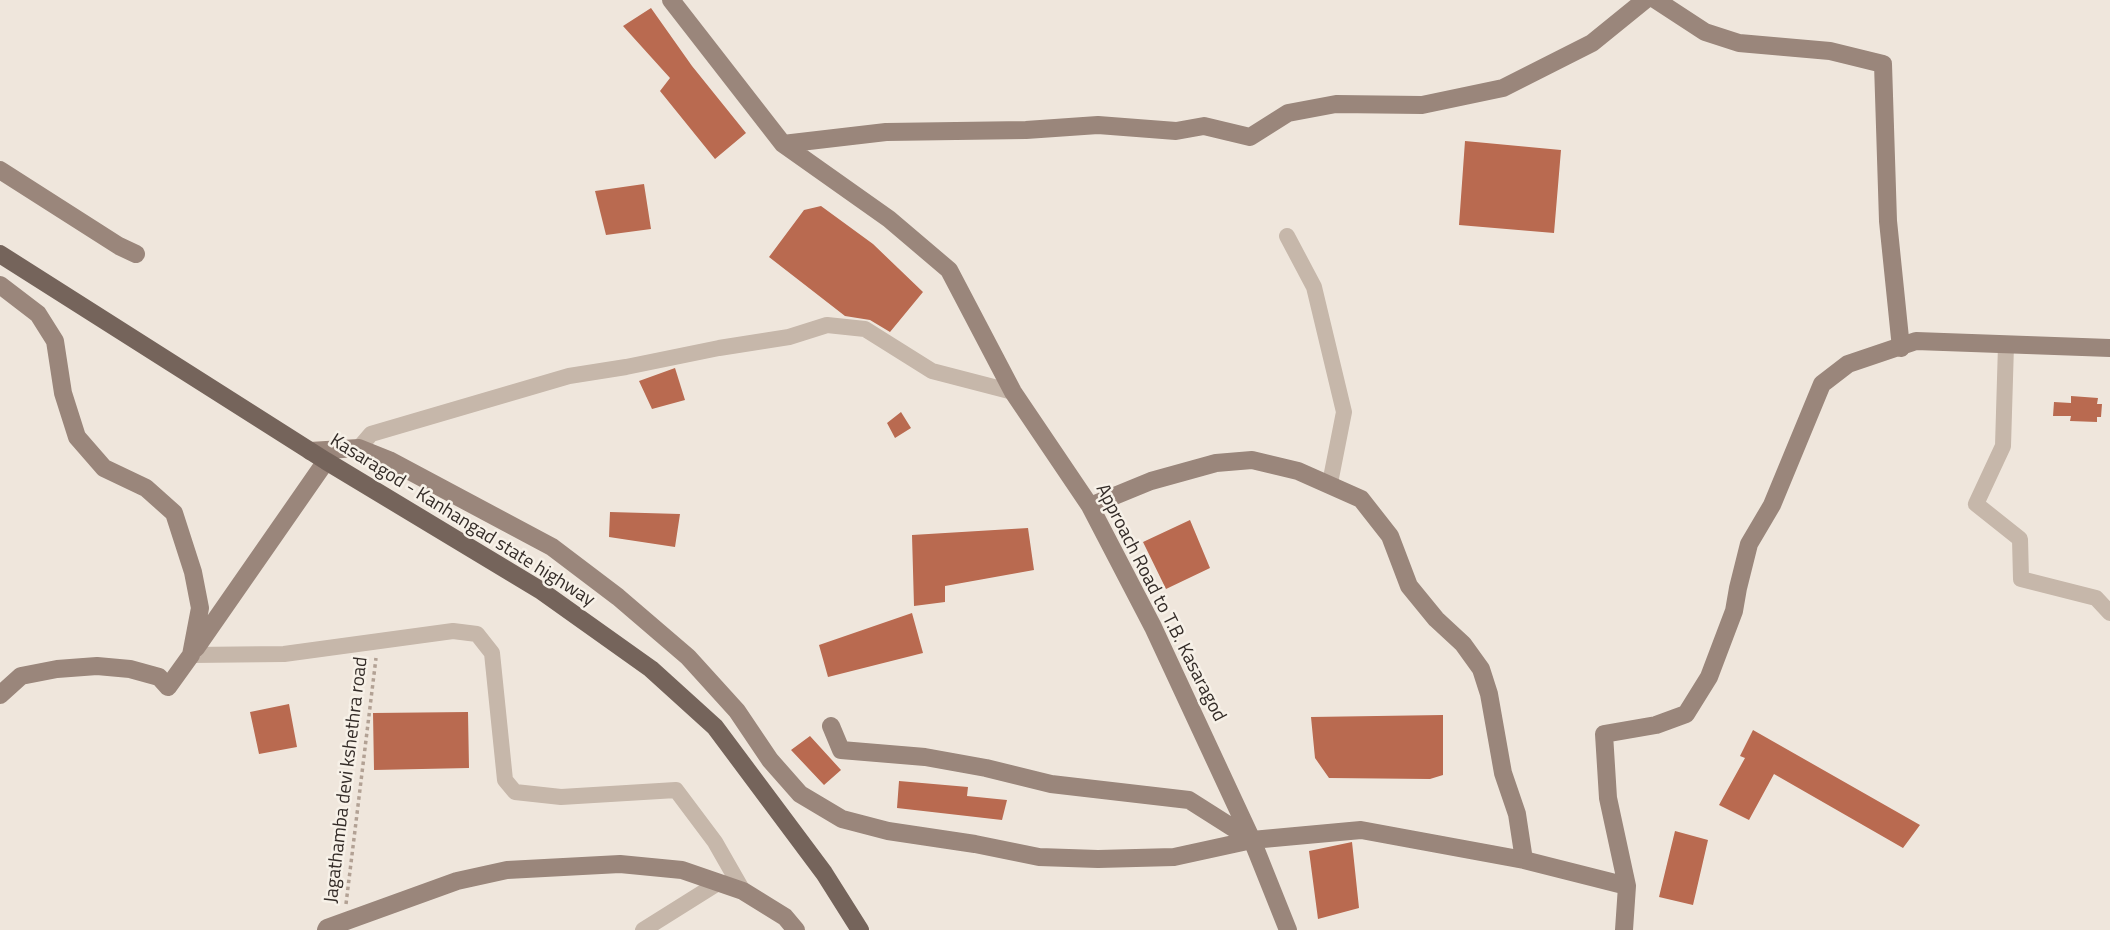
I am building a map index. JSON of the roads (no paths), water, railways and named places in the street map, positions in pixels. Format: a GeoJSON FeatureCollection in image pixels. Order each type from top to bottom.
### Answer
{"type":"FeatureCollection","features":[{"type":"Feature","properties":{"kind":"main road","name":"Kasaragod - Kanhangad state highway"},"geometry":{"type":"LineString","coordinates":[[0,254],[326,461],[540,590],[651,669],[715,727],[824,873],[860,930]]}},
{"type":"Feature","properties":{"kind":"street","name":"Approach Road to T.B. Kasaragod"},"geometry":{"type":"LineString","coordinates":[[671,0],[783,144],[889,219],[948,270],[1013,392],[1090,506],[1153,627],[1252,840],[1288,930]]}},
{"type":"Feature","properties":{"kind":"street"},"geometry":{"type":"LineString","coordinates":[[783,144],[886,132],[1026,130],[1098,125],[1176,131],[1204,126],[1250,137],[1288,113],[1336,104],[1422,105],[1503,88],[1592,43],[1645,0]]}},
{"type":"Feature","properties":{"kind":"street"},"geometry":{"type":"LineString","coordinates":[[1656,0],[1705,32],[1739,43],[1830,51],[1883,64],[1888,221],[1901,348]]}},
{"type":"Feature","properties":{"kind":"street"},"geometry":{"type":"LineString","coordinates":[[0,170],[136,254]]}},
{"type":"Feature","properties":{"kind":"street"},"geometry":{"type":"LineString","coordinates":[[1287,236],[1314,287],[1344,412],[1330,484]]}},
{"type":"Feature","properties":{"kind":"street"},"geometry":{"type":"LineString","coordinates":[[0,285],[38,314],[55,341],[63,393],[77,437],[104,468],[146,488],[174,513],[200,608],[191,655]]}},
{"type":"Feature","properties":{"kind":"street"},"geometry":{"type":"LineString","coordinates":[[359,447],[371,433],[569,376],[789,337],[827,325],[864,329],[932,371],[1013,392]]}},
{"type":"Feature","properties":{"kind":"street"},"geometry":{"type":"LineString","coordinates":[[1624,930],[1627,886],[1608,798],[1604,734],[1656,725],[1686,714],[1709,677],[1734,611],[1749,544],[1772,505],[1822,384],[1848,364],[1916,341],[2110,348]]}},
{"type":"Feature","properties":{"kind":"street"},"geometry":{"type":"LineString","coordinates":[[2006,345],[2003,446],[1976,504],[2020,539],[2021,579],[2096,598],[2110,614]]}},
{"type":"Feature","properties":{"kind":"street"},"geometry":{"type":"LineString","coordinates":[[310,451],[359,447],[389,460],[552,547],[618,597],[688,657],[737,711],[770,760],[800,794],[842,819],[888,831],[1039,857],[1098,859],[1174,857],[1252,840],[1361,830],[1524,860],[1627,886]]}},
{"type":"Feature","properties":{"kind":"street"},"geometry":{"type":"LineString","coordinates":[[1090,506],[1151,481],[1216,463],[1252,460],[1298,471],[1361,499],[1390,536],[1409,586],[1481,669],[1489,694],[1503,773],[1517,814],[1524,860]]}},
{"type":"Feature","properties":{"kind":"street"},"geometry":{"type":"LineString","coordinates":[[0,695],[21,676],[57,669],[97,666],[130,669],[159,677],[168,687],[326,461]]}},
{"type":"Feature","properties":{"kind":"street"},"geometry":{"type":"LineString","coordinates":[[191,655],[284,654],[453,631],[477,634],[492,653],[505,780],[515,792],[561,797],[676,790],[716,842],[743,891]]}},
{"type":"Feature","properties":{"kind":"street"},"geometry":{"type":"LineString","coordinates":[[831,726],[841,750],[925,757],[1051,784],[1189,800],[1252,840]]}},
{"type":"Feature","properties":{"kind":"street"},"geometry":{"type":"LineString","coordinates":[[326,930],[457,881],[507,870],[620,864],[682,870],[743,891],[785,917],[796,930]]}},
{"type":"Feature","properties":{"kind":"street"},"geometry":{"type":"LineString","coordinates":[[643,930],[718,883]]}}]}
